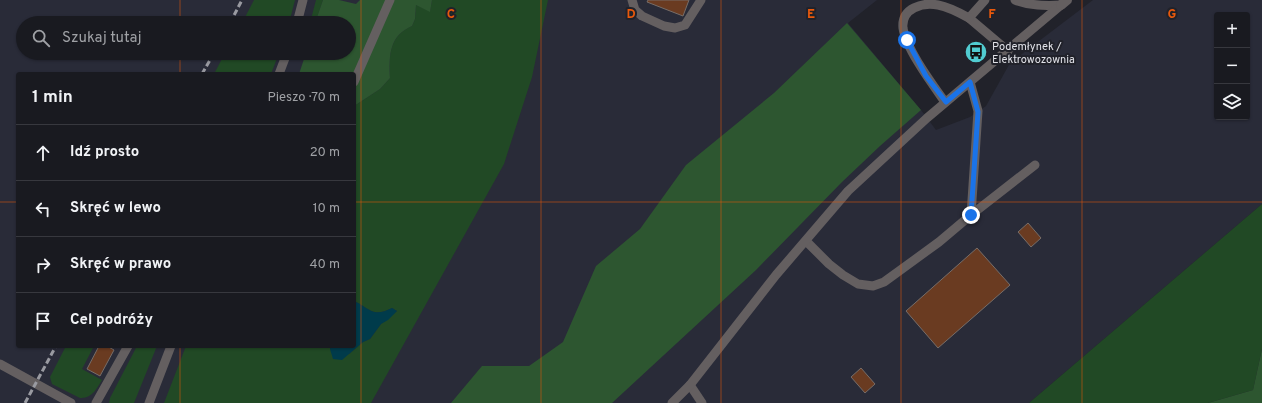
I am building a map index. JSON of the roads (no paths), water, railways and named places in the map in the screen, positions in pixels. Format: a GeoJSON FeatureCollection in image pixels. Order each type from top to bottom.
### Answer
{"type":"FeatureCollection","features":[{"type":"Feature","properties":{"kind":"lane"},"geometry":{"type":"LineString","coordinates":[[299,16],[303,0]]}},
{"type":"Feature","properties":{"kind":"lane"},"geometry":{"type":"LineString","coordinates":[[356,77],[390,0]]}},
{"type":"Feature","properties":{"kind":"lane"},"geometry":{"type":"LineString","coordinates":[[632,0],[635,10],[642,16],[664,26],[675,28],[685,25],[701,0]]}},
{"type":"Feature","properties":{"kind":"lane"},"geometry":{"type":"LineString","coordinates":[[969,18],[985,0]]}},
{"type":"Feature","properties":{"kind":"lane"},"geometry":{"type":"LineString","coordinates":[[1015,0],[1044,6],[1064,2]]}},
{"type":"Feature","properties":{"kind":"lane"},"geometry":{"type":"LineString","coordinates":[[672,403],[690,385],[776,275],[848,191],[946,102],[1064,2]]}},
{"type":"Feature","properties":{"kind":"lane"},"geometry":{"type":"LineString","coordinates":[[946,102],[926,76],[907,40],[903,28],[904,20],[908,12],[921,5],[939,5],[969,18],[1008,51]]}},
{"type":"Feature","properties":{"kind":"lane"},"geometry":{"type":"LineString","coordinates":[[280,72],[284,60]]}},
{"type":"Feature","properties":{"kind":"lane"},"geometry":{"type":"LineString","coordinates":[[970,82],[978,112],[971,215]]}},
{"type":"Feature","properties":{"kind":"lane"},"geometry":{"type":"LineString","coordinates":[[806,241],[829,264],[843,275],[858,284],[873,286],[891,278],[939,242],[1035,165]]}},
{"type":"Feature","properties":{"kind":"lane"},"geometry":{"type":"LineString","coordinates":[[96,403],[127,348]]}},
{"type":"Feature","properties":{"kind":"lane"},"geometry":{"type":"LineString","coordinates":[[149,403],[170,348]]}},
{"type":"Feature","properties":{"kind":"lane"},"geometry":{"type":"LineString","coordinates":[[0,364],[69,402]]}},
{"type":"Feature","properties":{"kind":"lane"},"geometry":{"type":"LineString","coordinates":[[690,385],[702,403]]}},
{"type":"Feature","properties":{"kind":"water"},"geometry":{"type":"Polygon","coordinates":[[[356,302],[374,312],[380,312],[392,308],[397,311],[388,320],[381,324],[370,339],[363,342],[356,348],[356,302]]]}},
{"type":"Feature","properties":{"kind":"water"},"geometry":{"type":"Polygon","coordinates":[[[356,348],[342,360],[333,359],[330,349],[356,348]]]}},
{"type":"Feature","properties":{"kind":"railway"},"geometry":{"type":"LineString","coordinates":[[234,16],[242,0]]}},
{"type":"Feature","properties":{"kind":"railway"},"geometry":{"type":"LineString","coordinates":[[203,72],[210,60]]}},
{"type":"Feature","properties":{"kind":"railway"},"geometry":{"type":"LineString","coordinates":[[25,403],[55,348]]}},
{"type":"Feature","properties":{"kind":"place","name":"Podemłynek / Elektrowozownia"},"geometry":{"type":"Point","coordinates":[976,52]}}]}
